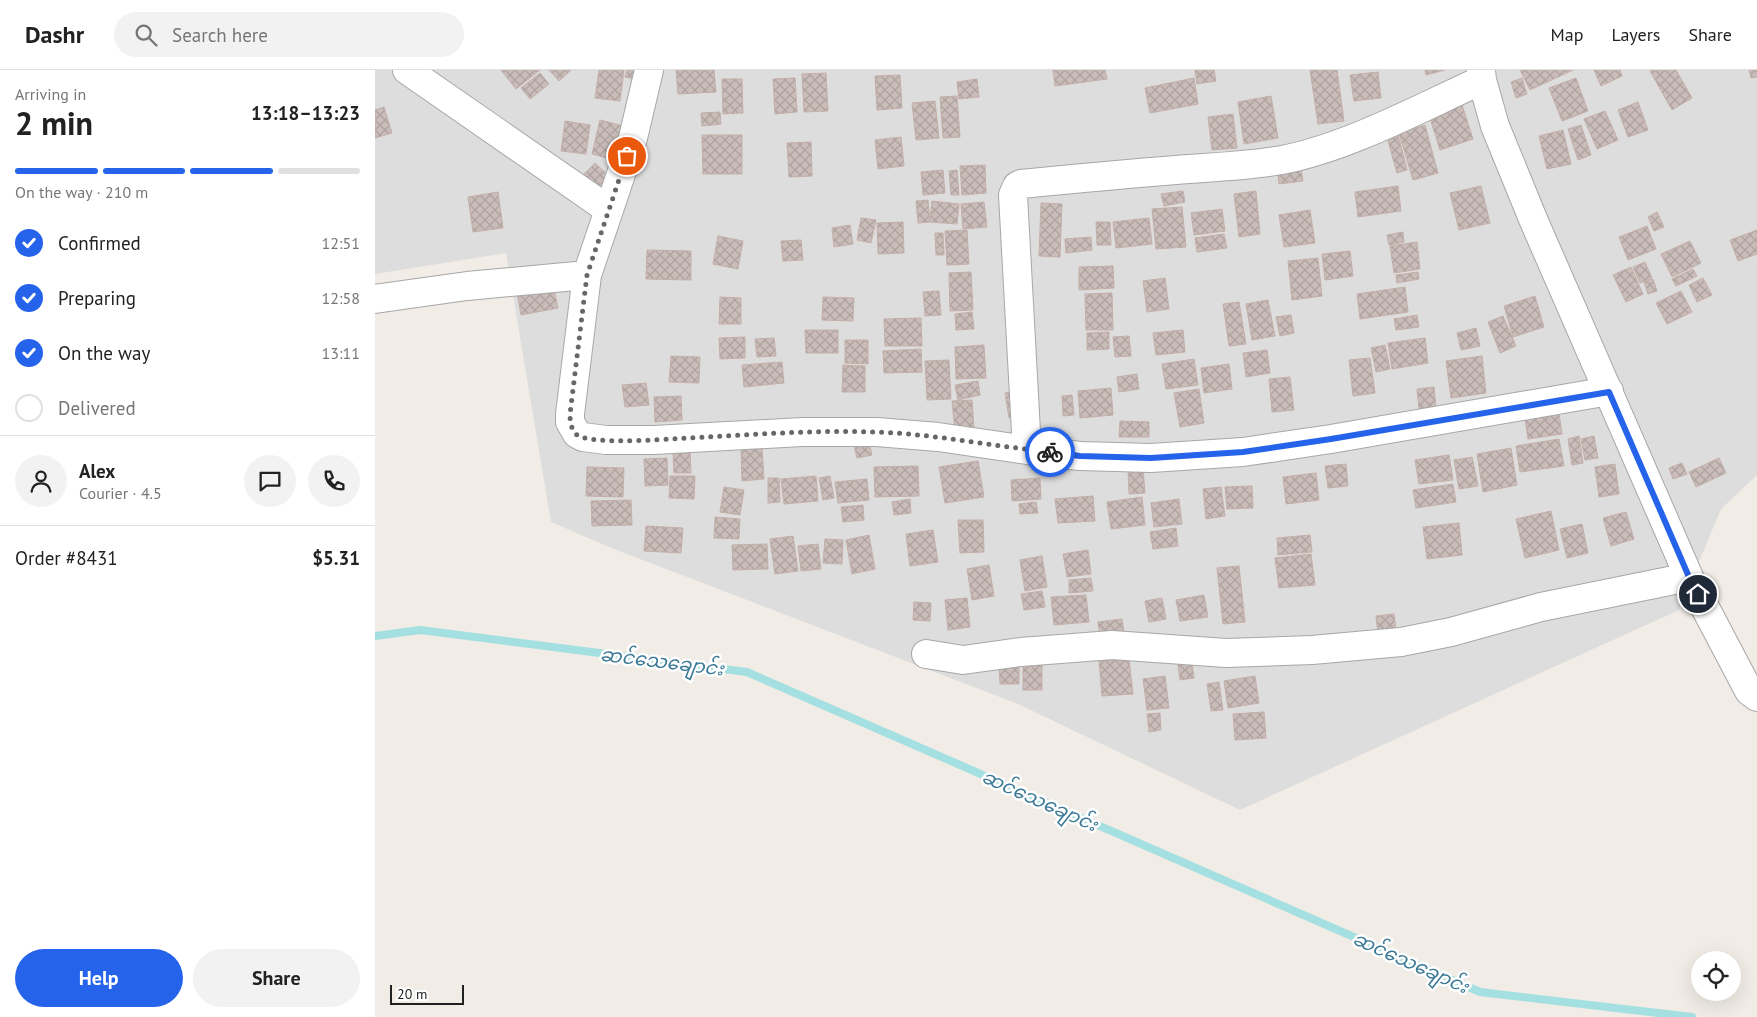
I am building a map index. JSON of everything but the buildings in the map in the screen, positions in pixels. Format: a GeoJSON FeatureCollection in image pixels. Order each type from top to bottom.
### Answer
{"type":"FeatureCollection","features":[{"type":"Feature","properties":{"kind":"street"},"geometry":{"type":"LineString","coordinates":[[407,70],[609,210]]}},
{"type":"Feature","properties":{"kind":"street"},"geometry":{"type":"LineString","coordinates":[[649,70],[633,138],[587,275],[570,414],[573,430],[583,438],[654,440],[802,432],[877,432],[938,437],[1080,456],[1151,458],[1243,452],[1609,392]]}},
{"type":"Feature","properties":{"kind":"street"},"geometry":{"type":"LineString","coordinates":[[1027,450],[1013,195],[1017,186],[1021,184],[1110,175],[1254,164],[1282,160],[1306,154],[1364,134],[1482,75],[1495,126],[1529,210],[1689,577],[1749,692],[1757,697]]}},
{"type":"Feature","properties":{"kind":"street"},"geometry":{"type":"LineString","coordinates":[[375,299],[467,286],[587,275]]}},
{"type":"Feature","properties":{"kind":"street"},"geometry":{"type":"LineString","coordinates":[[926,654],[963,660],[1021,652],[1112,645],[1226,654],[1312,650],[1401,642],[1451,632],[1541,608],[1689,577]]}},
{"type":"Feature","properties":{"kind":"shaded area"},"geometry":{"type":"Polygon","coordinates":[[[375,70],[1757,70],[1757,475],[1721,509],[1679,610],[1240,810],[1018,704],[614,549],[551,522],[506,253],[375,274],[375,70]]]}},
{"type":"Feature","properties":{"kind":"waterway","name":"ဆင်သေချောင်း"},"geometry":{"type":"LineString","coordinates":[[375,636],[420,630],[747,672],[1480,992],[1692,1017]]}},
{"type":"Feature","properties":{"kind":"way so far"},"geometry":{"type":"LineString","coordinates":[[627,156],[587,275],[570,414],[570,422],[577,434],[583,438],[606,440],[654,440],[802,432],[877,432],[938,437],[1050,452]]}},
{"type":"Feature","properties":{"kind":"route"},"geometry":{"type":"LineString","coordinates":[[1050,452],[1080,456],[1151,458],[1243,452],[1609,392],[1698,594]]}}]}
